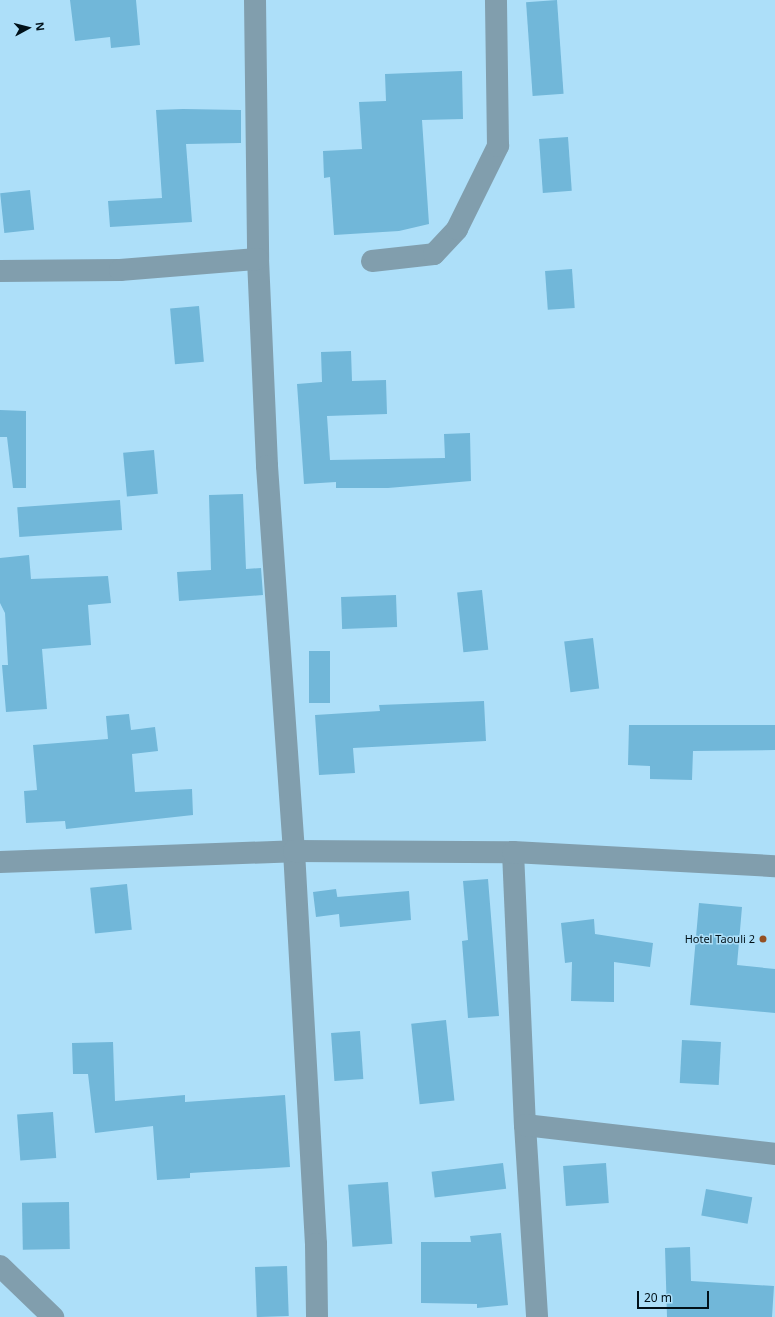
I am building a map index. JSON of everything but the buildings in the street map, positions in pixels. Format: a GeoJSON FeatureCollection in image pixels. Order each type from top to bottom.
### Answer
{"type":"FeatureCollection","features":[{"type":"Feature","properties":{"kind":"street"},"geometry":{"type":"LineString","coordinates":[[256,0],[258,259],[279,663],[294,851],[316,1244],[317,1317]]}},
{"type":"Feature","properties":{"kind":"street"},"geometry":{"type":"LineString","coordinates":[[372,261],[434,254],[458,229],[498,146],[496,0]]}},
{"type":"Feature","properties":{"kind":"street"},"geometry":{"type":"LineString","coordinates":[[0,271],[120,270],[258,259]]}},
{"type":"Feature","properties":{"kind":"street"},"geometry":{"type":"LineString","coordinates":[[0,862],[294,851],[513,852],[775,866]]}},
{"type":"Feature","properties":{"kind":"street"},"geometry":{"type":"LineString","coordinates":[[513,852],[525,1125],[537,1317]]}},
{"type":"Feature","properties":{"kind":"street"},"geometry":{"type":"LineString","coordinates":[[525,1125],[775,1154]]}},
{"type":"Feature","properties":{"kind":"street"},"geometry":{"type":"LineString","coordinates":[[0,1266],[53,1317]]}},
{"type":"Feature","properties":{"kind":"place","name":"Hotel Taouli 2"},"geometry":{"type":"Point","coordinates":[763,939]}}]}
